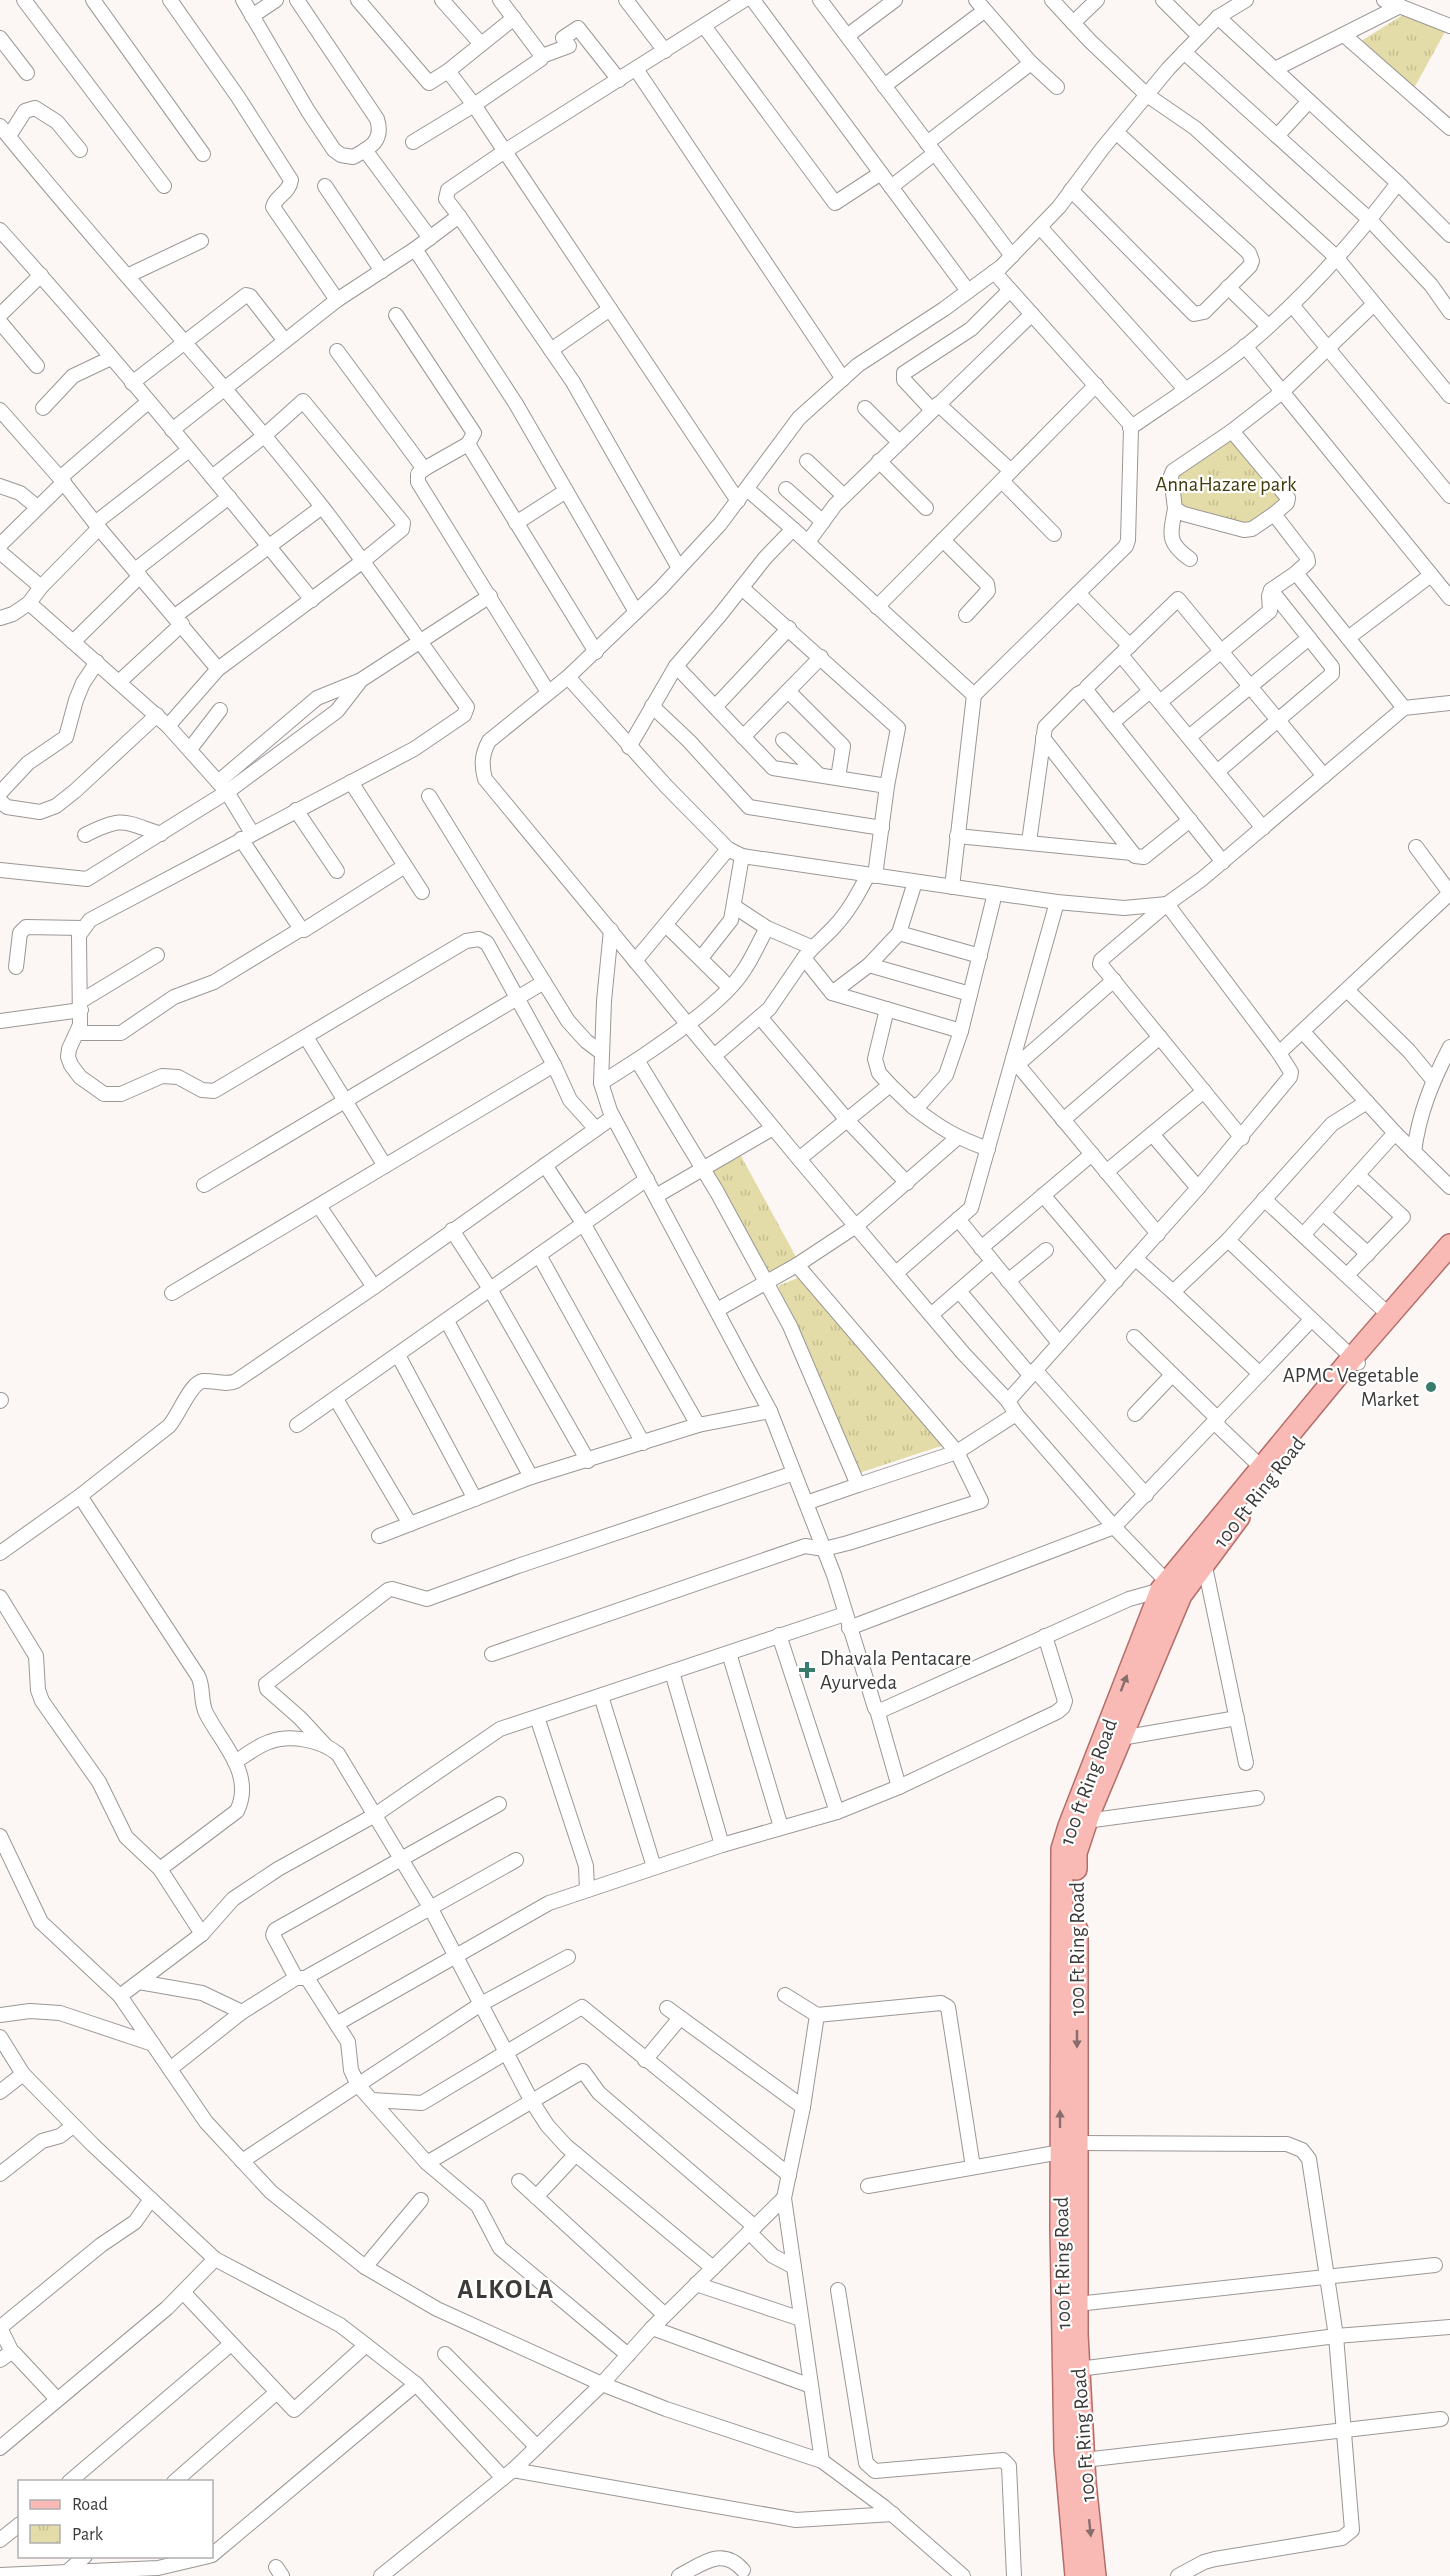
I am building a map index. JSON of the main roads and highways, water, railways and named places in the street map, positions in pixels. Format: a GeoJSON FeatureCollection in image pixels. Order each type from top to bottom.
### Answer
{"type":"FeatureCollection","features":[{"type":"Feature","properties":{"kind":"main road","name":"100 ft Ring Road"},"geometry":{"type":"LineString","coordinates":[[1076,2576],[1065,2450],[1069,2147],[1062,1849],[1069,1826],[1170,1589],[1261,1467],[1355,1361],[1389,1315],[1450,1245]]}},
{"type":"Feature","properties":{"kind":"main road","name":"100 Ft Ring Road"},"geometry":{"type":"LineString","coordinates":[[1095,2576],[1084,2460],[1069,2147],[1076,1853],[1086,1821],[1121,1738],[1170,1589],[1204,1562],[1355,1361],[1450,1255]]}},
{"type":"Feature","properties":{"kind":"place","name":"APMC Vegetable Market"},"geometry":{"type":"Point","coordinates":[1431,1387]}},
{"type":"Feature","properties":{"kind":"place","name":"Dhavala Pentacare Ayurveda"},"geometry":{"type":"Point","coordinates":[807,1670]}},
{"type":"Feature","properties":{"kind":"district","name":"ALKOLA"},"geometry":{"type":"Point","coordinates":[506,2289]}},
{"type":"Feature","properties":{"kind":"park label","name":"AnnaHazare park"},"geometry":{"type":"Point","coordinates":[1226,484]}}]}
